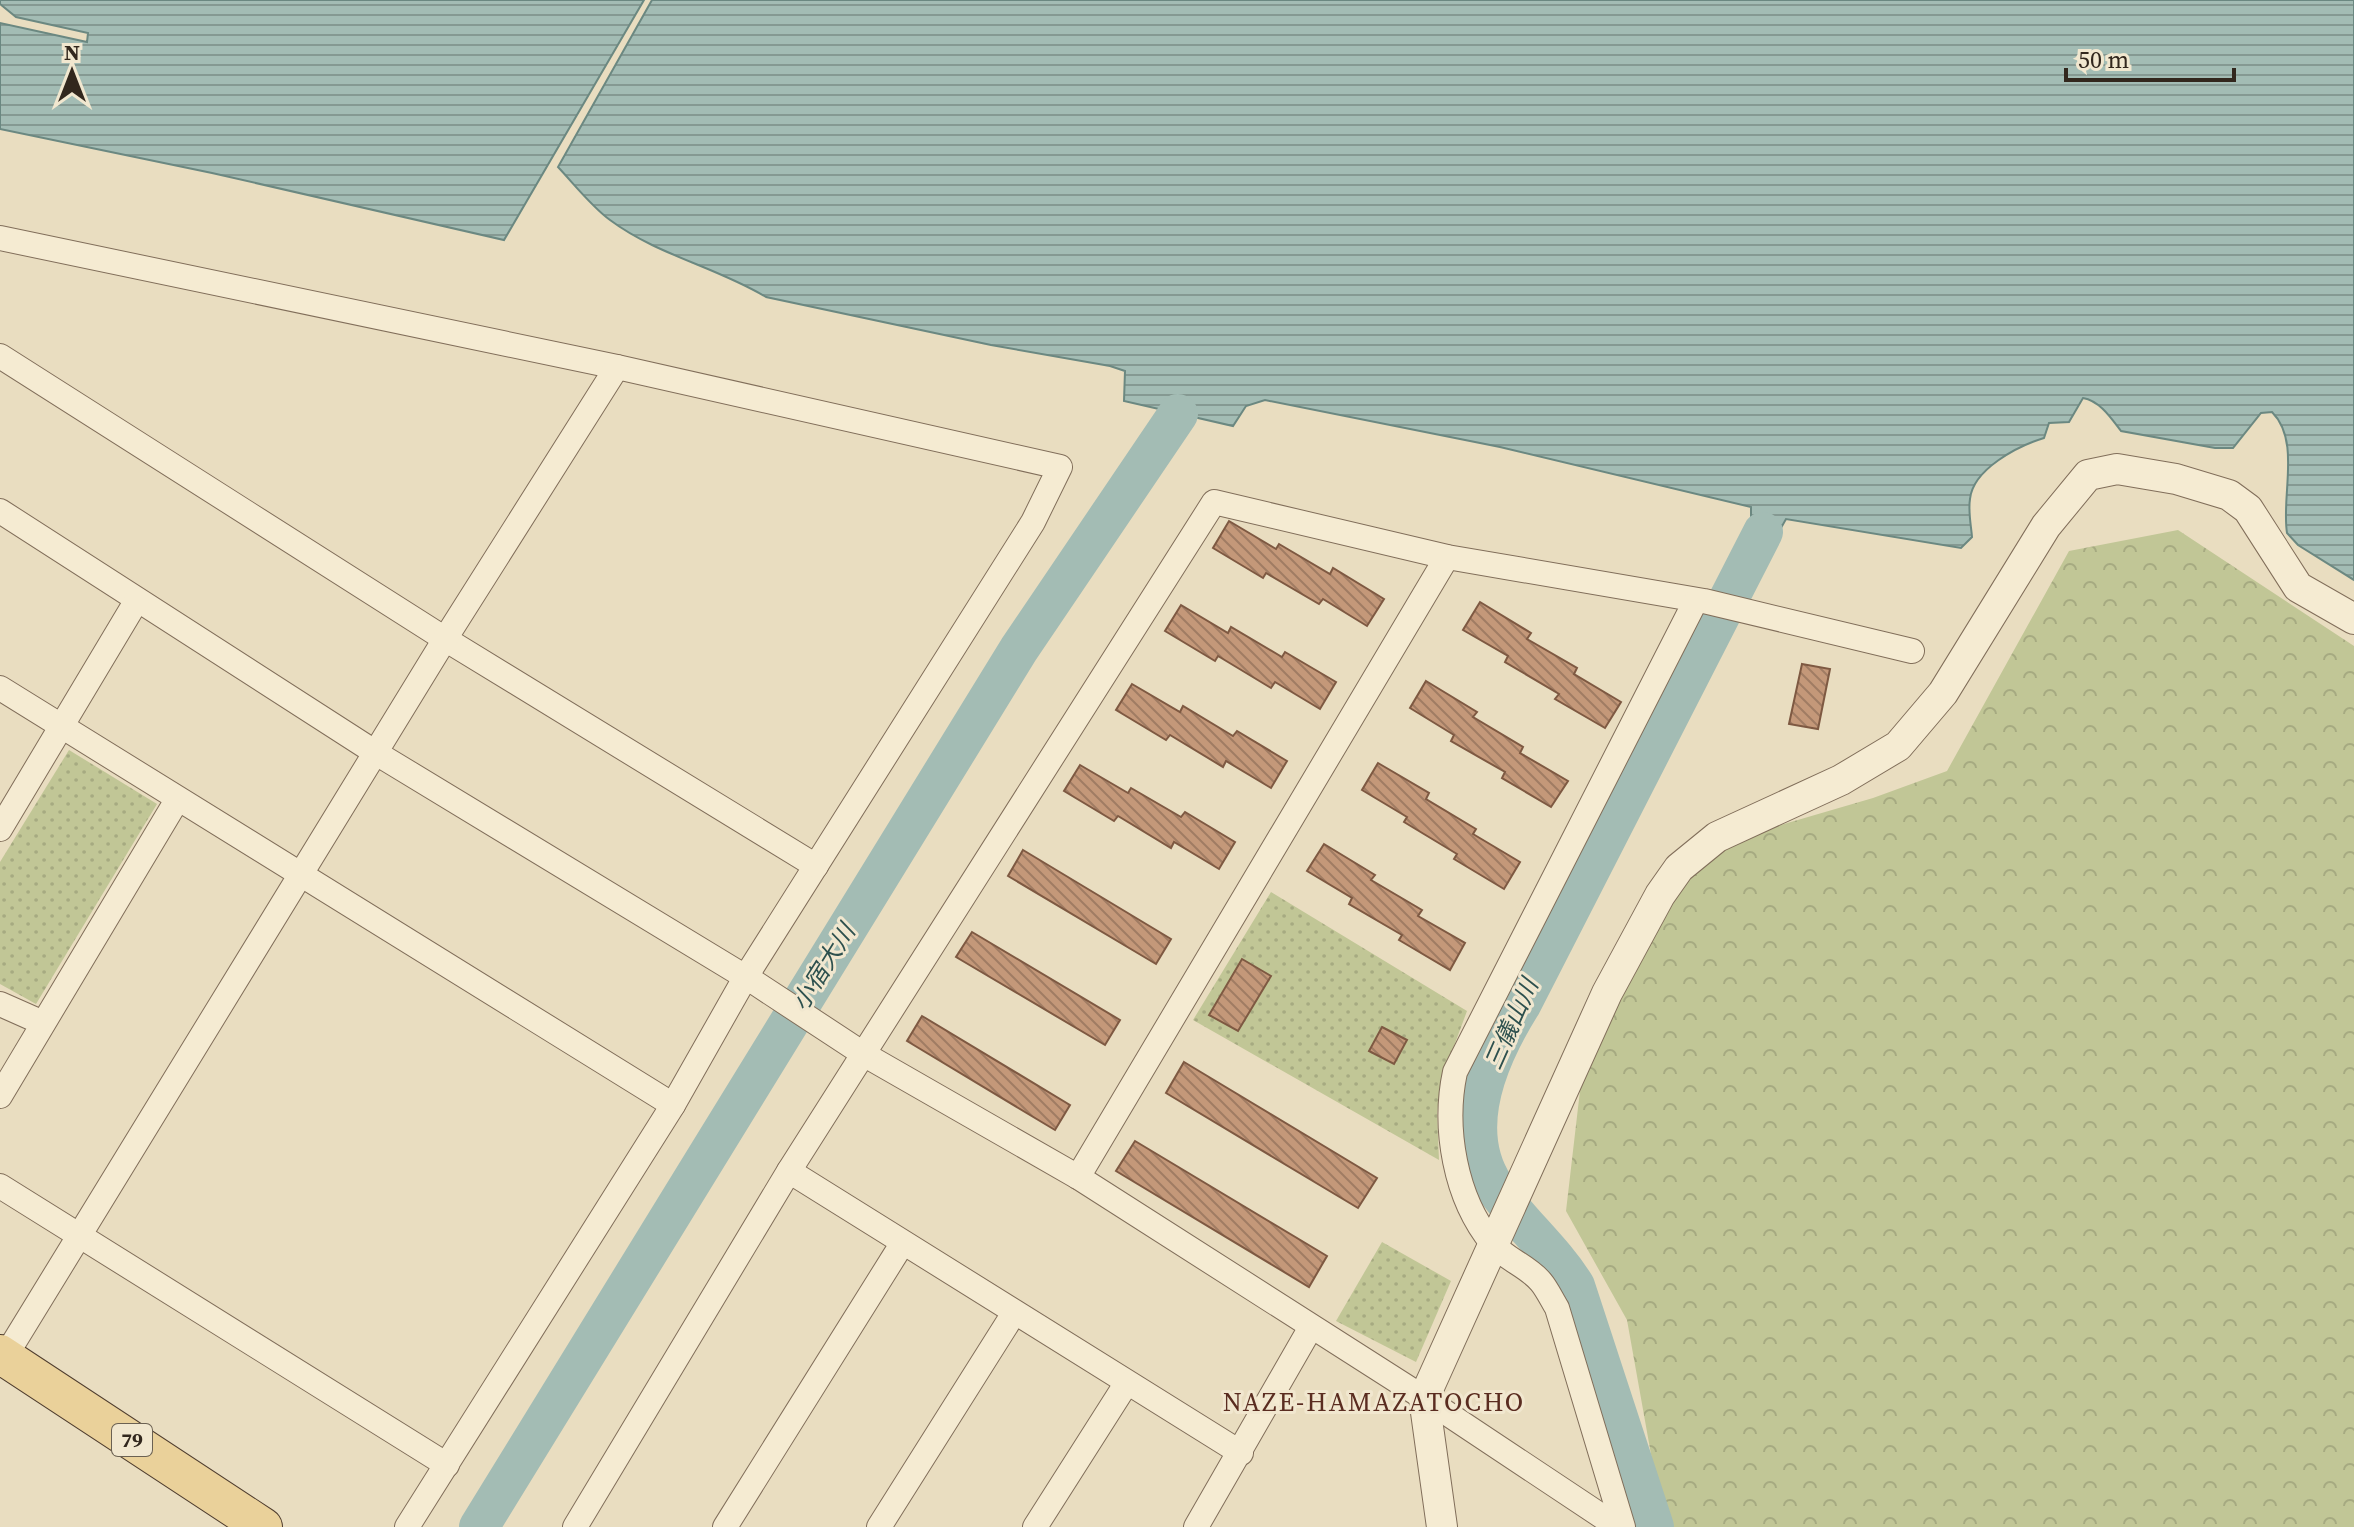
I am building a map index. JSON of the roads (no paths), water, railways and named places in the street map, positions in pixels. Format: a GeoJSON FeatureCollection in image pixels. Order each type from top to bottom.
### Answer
{"type":"FeatureCollection","features":[{"type":"Feature","properties":{"kind":"main road","name":"79"},"geometry":{"type":"LineString","coordinates":[[2,1358],[263,1527]]}},
{"type":"Feature","properties":{"kind":"street"},"geometry":{"type":"LineString","coordinates":[[0,238],[617,367],[1060,467],[1033,522],[816,866],[751,981],[407,1527]]}},
{"type":"Feature","properties":{"kind":"street"},"geometry":{"type":"LineString","coordinates":[[0,356],[445,639],[816,866]]}},
{"type":"Feature","properties":{"kind":"street"},"geometry":{"type":"LineString","coordinates":[[2,1358],[302,876],[445,639],[617,367]]}},
{"type":"Feature","properties":{"kind":"street"},"geometry":{"type":"LineString","coordinates":[[1442,1527],[1424,1398],[1607,993],[1660,895],[1679,868],[1717,837],[1841,780],[1898,746],[1943,693],[2046,526],[2088,475],[2117,469],[2176,479],[2229,495],[2248,509],[2298,587],[2354,619]]}},
{"type":"Feature","properties":{"kind":"street"},"geometry":{"type":"LineString","coordinates":[[575,1527],[859,1050],[1214,502],[1447,557],[1700,601],[1912,651]]}},
{"type":"Feature","properties":{"kind":"street"},"geometry":{"type":"LineString","coordinates":[[0,511],[376,753],[859,1050],[1078,1177],[1620,1527]]}},
{"type":"Feature","properties":{"kind":"street"},"geometry":{"type":"LineString","coordinates":[[1078,1177],[1447,557]]}},
{"type":"Feature","properties":{"kind":"street"},"geometry":{"type":"LineString","coordinates":[[0,829],[137,600]]}},
{"type":"Feature","properties":{"kind":"street"},"geometry":{"type":"LineString","coordinates":[[1620,1527],[1557,1308],[1541,1281],[1495,1240],[1470,1205],[1454,1157],[1450,1096],[1455,1072],[1700,601]]}},
{"type":"Feature","properties":{"kind":"street"},"geometry":{"type":"LineString","coordinates":[[0,688],[673,1105]]}},
{"type":"Feature","properties":{"kind":"street"},"geometry":{"type":"LineString","coordinates":[[0,1096],[177,800]]}},
{"type":"Feature","properties":{"kind":"street"},"geometry":{"type":"LineString","coordinates":[[0,1004],[43,1023]]}},
{"type":"Feature","properties":{"kind":"street"},"geometry":{"type":"LineString","coordinates":[[789,1171],[1241,1453]]}},
{"type":"Feature","properties":{"kind":"street"},"geometry":{"type":"LineString","coordinates":[[0,1186],[80,1233],[447,1465]]}},
{"type":"Feature","properties":{"kind":"street"},"geometry":{"type":"LineString","coordinates":[[725,1527],[902,1244]]}},
{"type":"Feature","properties":{"kind":"street"},"geometry":{"type":"LineString","coordinates":[[879,1527],[1014,1313]]}},
{"type":"Feature","properties":{"kind":"street"},"geometry":{"type":"LineString","coordinates":[[1196,1527],[1311,1327]]}},
{"type":"Feature","properties":{"kind":"street"},"geometry":{"type":"LineString","coordinates":[[1035,1527],[1126,1384]]}},
{"type":"Feature","properties":{"kind":"water"},"geometry":{"type":"Polygon","coordinates":[[[0,0],[644,0],[504,240],[212,173],[0,129],[0,23],[87,42],[88,33],[16,17],[0,4],[0,0]]]}},
{"type":"Feature","properties":{"kind":"water"},"geometry":{"type":"Polygon","coordinates":[[[652,0],[2354,0],[2354,580],[2298,545],[2287,533],[2288,453],[2281,424],[2272,412],[2261,413],[2233,448],[2215,448],[2121,431],[2100,406],[2083,398],[2069,422],[2049,423],[2044,438],[1998,460],[1979,478],[1970,499],[1972,537],[1961,548],[1786,519],[1777,535],[1751,528],[1751,507],[1500,447],[1265,400],[1246,406],[1233,426],[1124,401],[1125,371],[1110,366],[991,345],[766,297],[628,232],[596,208],[558,167],[652,0]]]}},
{"type":"Feature","properties":{"kind":"waterway","name":"小宿大川"},"geometry":{"type":"LineString","coordinates":[[479,1527],[1019,649],[1178,414]]}},
{"type":"Feature","properties":{"kind":"waterway","name":"三儀山川"},"geometry":{"type":"LineString","coordinates":[[1654,1527],[1575,1286],[1494,1186],[1483,1164],[1478,1140],[1478,1116],[1489,1068],[1499,1045],[1763,532]]}},
{"type":"Feature","properties":{"kind":"district","name":"NAZE-HAMAZATOCHO"},"geometry":{"type":"Point","coordinates":[1374,1402]}}]}
